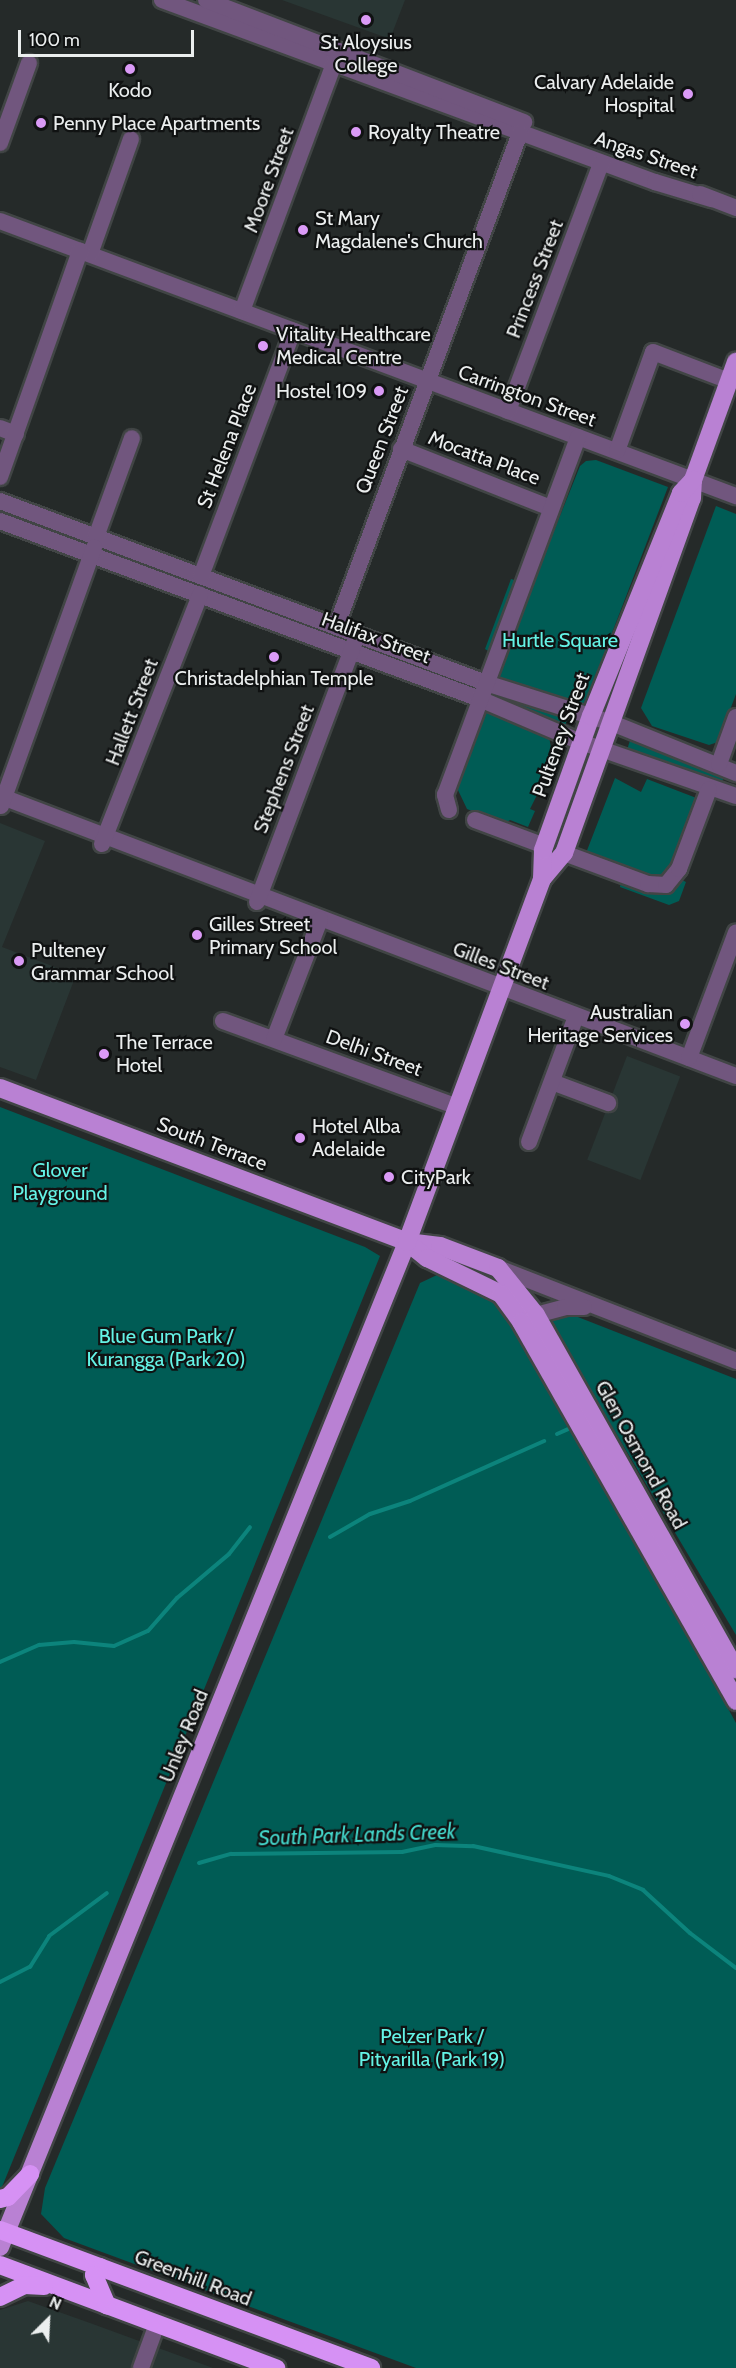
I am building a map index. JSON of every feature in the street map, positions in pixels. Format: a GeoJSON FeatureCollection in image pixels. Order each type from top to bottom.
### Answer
{"type":"FeatureCollection","features":[{"type":"Feature","properties":{"kind":"highway"},"geometry":{"type":"LineString","coordinates":[[0,2199],[8,2197],[30,2174]]}},
{"type":"Feature","properties":{"kind":"highway","name":"Greenhill Road"},"geometry":{"type":"LineString","coordinates":[[2,2236],[100,2267],[371,2368]]}},
{"type":"Feature","properties":{"kind":"highway"},"geometry":{"type":"LineString","coordinates":[[0,2265],[276,2368]]}},
{"type":"Feature","properties":{"kind":"highway"},"geometry":{"type":"LineString","coordinates":[[100,2267],[94,2275],[107,2305]]}},
{"type":"Feature","properties":{"kind":"highway"},"geometry":{"type":"LineString","coordinates":[[0,2297],[25,2286],[58,2287]]}},
{"type":"Feature","properties":{"kind":"highway"},"geometry":{"type":"LineString","coordinates":[[320,2350],[338,2368]]}},
{"type":"Feature","properties":{"kind":"main road","name":"Pulteney Street"},"geometry":{"type":"LineString","coordinates":[[542,879],[564,853],[692,498],[693,480],[736,362]]}},
{"type":"Feature","properties":{"kind":"main road","name":"Pulteney Street"},"geometry":{"type":"LineString","coordinates":[[407,1242],[542,879],[544,846],[581,742],[681,493],[693,480]]}},
{"type":"Feature","properties":{"kind":"main road","name":"South Terrace"},"geometry":{"type":"LineString","coordinates":[[0,1088],[407,1242],[440,1246],[498,1269]]}},
{"type":"Feature","properties":{"kind":"main road","name":"South Terrace"},"geometry":{"type":"LineString","coordinates":[[407,1242],[431,1260],[501,1294],[529,1318]]}},
{"type":"Feature","properties":{"kind":"main road","name":"Unley Road"},"geometry":{"type":"LineString","coordinates":[[2,2236],[30,2174],[407,1242]]}},
{"type":"Feature","properties":{"kind":"main road","name":"Glen Osmond Road"},"geometry":{"type":"LineString","coordinates":[[498,1269],[529,1318],[602,1449],[736,1701]]}},
{"type":"Feature","properties":{"kind":"main road","name":"Glen Osmond Road"},"geometry":{"type":"LineString","coordinates":[[602,1449],[736,1670]]}},
{"type":"Feature","properties":{"kind":"street","name":"Angas Street"},"geometry":{"type":"LineString","coordinates":[[162,0],[520,133],[736,208]]}},
{"type":"Feature","properties":{"kind":"street","name":"Angas Street"},"geometry":{"type":"LineString","coordinates":[[206,0],[396,71],[711,199]]}},
{"type":"Feature","properties":{"kind":"street"},"geometry":{"type":"LineString","coordinates":[[0,143],[29,63]]}},
{"type":"Feature","properties":{"kind":"street","name":"Moore Street"},"geometry":{"type":"LineString","coordinates":[[242,311],[334,64]]}},
{"type":"Feature","properties":{"kind":"street","name":"Queen Street"},"geometry":{"type":"LineString","coordinates":[[336,627],[520,133]]}},
{"type":"Feature","properties":{"kind":"street"},"geometry":{"type":"LineString","coordinates":[[0,477],[8,431],[85,253],[131,139]]}},
{"type":"Feature","properties":{"kind":"street","name":"Princess Street"},"geometry":{"type":"LineString","coordinates":[[508,411],[601,162]]}},
{"type":"Feature","properties":{"kind":"street","name":"Carrington Street"},"geometry":{"type":"LineString","coordinates":[[0,221],[736,496]]}},
{"type":"Feature","properties":{"kind":"street","name":"St Helena Place"},"geometry":{"type":"LineString","coordinates":[[201,576],[293,331]]}},
{"type":"Feature","properties":{"kind":"street"},"geometry":{"type":"LineString","coordinates":[[617,452],[653,352],[729,381]]}},
{"type":"Feature","properties":{"kind":"street"},"geometry":{"type":"LineString","coordinates":[[449,810],[445,795],[578,437]]}},
{"type":"Feature","properties":{"kind":"street"},"geometry":{"type":"LineString","coordinates":[[1,801],[92,555],[132,438]]}},
{"type":"Feature","properties":{"kind":"street","name":"Mocatta Place"},"geometry":{"type":"LineString","coordinates":[[401,449],[552,508]]}},
{"type":"Feature","properties":{"kind":"street","name":"Halifax Street"},"geometry":{"type":"LineString","coordinates":[[0,501],[357,635],[483,691],[581,742],[709,789],[736,796]]}},
{"type":"Feature","properties":{"kind":"street","name":"Halifax Street"},"geometry":{"type":"LineString","coordinates":[[0,521],[351,651],[483,691],[591,716],[719,764],[736,773]]}},
{"type":"Feature","properties":{"kind":"street","name":"Hallett Street"},"geometry":{"type":"LineString","coordinates":[[104,840],[200,595]]}},
{"type":"Feature","properties":{"kind":"street","name":"Stephens Street"},"geometry":{"type":"LineString","coordinates":[[258,898],[357,635]]}},
{"type":"Feature","properties":{"kind":"street"},"geometry":{"type":"LineString","coordinates":[[719,764],[736,717]]}},
{"type":"Feature","properties":{"kind":"street"},"geometry":{"type":"LineString","coordinates":[[564,853],[648,884],[666,885],[679,869],[709,789]]}},
{"type":"Feature","properties":{"kind":"street","name":"Gilles Street"},"geometry":{"type":"LineString","coordinates":[[1,801],[258,898],[307,911],[320,920],[736,1076]]}},
{"type":"Feature","properties":{"kind":"street"},"geometry":{"type":"LineString","coordinates":[[474,820],[544,846]]}},
{"type":"Feature","properties":{"kind":"street"},"geometry":{"type":"LineString","coordinates":[[274,1039],[320,920]]}},
{"type":"Feature","properties":{"kind":"street"},"geometry":{"type":"LineString","coordinates":[[689,1058],[736,932]]}},
{"type":"Feature","properties":{"kind":"street"},"geometry":{"type":"LineString","coordinates":[[529,1142],[576,1016]]}},
{"type":"Feature","properties":{"kind":"street","name":"Delhi Street"},"geometry":{"type":"LineString","coordinates":[[223,1021],[458,1107]]}},
{"type":"Feature","properties":{"kind":"street"},"geometry":{"type":"LineString","coordinates":[[552,1082],[608,1103]]}},
{"type":"Feature","properties":{"kind":"street","name":"South Terrace"},"geometry":{"type":"LineString","coordinates":[[498,1269],[736,1361]]}},
{"type":"Feature","properties":{"kind":"street","name":"South Terrace"},"geometry":{"type":"LineString","coordinates":[[529,1318],[566,1307],[597,1308]]}},
{"type":"Feature","properties":{"kind":"street"},"geometry":{"type":"LineString","coordinates":[[141,2368],[158,2324]]}},
{"type":"Feature","properties":{"kind":"shaded area","name":"St Aloysius College"},"geometry":{"type":"Polygon","coordinates":[[[282,0],[405,0],[390,39],[282,0]]]}},
{"type":"Feature","properties":{"kind":"shaded area","name":"Pulteney Grammar School"},"geometry":{"type":"Polygon","coordinates":[[[0,823],[45,841],[2,947],[76,975],[36,1080],[0,1067],[0,823]]]}},
{"type":"Feature","properties":{"kind":"shaded area"},"geometry":{"type":"Polygon","coordinates":[[[627,1056],[680,1076],[640,1180],[587,1160],[627,1056]]]}},
{"type":"Feature","properties":{"kind":"shaded area"},"geometry":{"type":"Polygon","coordinates":[[[28,2301],[213,2368],[0,2368],[0,2310],[28,2301]]]}},
{"type":"Feature","properties":{"kind":"green space","name":"Hurtle Square"},"geometry":{"type":"Polygon","coordinates":[[[596,460],[668,487],[584,706],[500,680],[496,675],[580,466],[586,461],[596,460]]]}},
{"type":"Feature","properties":{"kind":"green space","name":"Hurtle Square"},"geometry":{"type":"Polygon","coordinates":[[[716,506],[736,514],[736,694],[718,742],[709,745],[652,726],[641,708],[716,506]]]}},
{"type":"Feature","properties":{"kind":"green space"},"geometry":{"type":"Polygon","coordinates":[[[511,579],[518,581],[490,652],[485,649],[511,579]]]}},
{"type":"Feature","properties":{"kind":"green space"},"geometry":{"type":"Polygon","coordinates":[[[491,691],[569,715],[563,732],[490,699],[491,691]]]}},
{"type":"Feature","properties":{"kind":"green space","name":"Hurtle Square"},"geometry":{"type":"Polygon","coordinates":[[[486,708],[549,735],[553,763],[530,809],[535,811],[528,827],[510,820],[504,824],[467,809],[457,788],[486,708]]]}},
{"type":"Feature","properties":{"kind":"green space"},"geometry":{"type":"Polygon","coordinates":[[[632,734],[725,775],[721,784],[627,750],[632,734]]]}},
{"type":"Feature","properties":{"kind":"green space"},"geometry":{"type":"Polygon","coordinates":[[[615,778],[641,792],[647,779],[699,799],[675,867],[656,882],[586,853],[615,778]]]}},
{"type":"Feature","properties":{"kind":"green space"},"geometry":{"type":"Polygon","coordinates":[[[680,879],[686,882],[679,901],[669,905],[620,887],[621,882],[659,892],[680,879]]]}},
{"type":"Feature","properties":{"kind":"green space","name":"Blue Gum Park / Kurangga (Park 20)"},"geometry":{"type":"Polygon","coordinates":[[[0,1107],[365,1247],[380,1256],[0,2192],[0,1107]]]}},
{"type":"Feature","properties":{"kind":"green space","name":"Pelzer Park / Pityarilla (Park 19)"},"geometry":{"type":"Polygon","coordinates":[[[437,1275],[490,1295],[519,1326],[736,1723],[736,2368],[416,2368],[64,2238],[41,2214],[45,2188],[420,1283],[437,1275]]]}},
{"type":"Feature","properties":{"kind":"green space"},"geometry":{"type":"Polygon","coordinates":[[[560,1310],[736,1379],[736,1635],[549,1321],[550,1312],[560,1310]]]}},
{"type":"Feature","properties":{"kind":"waterway"},"geometry":{"type":"LineString","coordinates":[[557,1434],[568,1429]]}},
{"type":"Feature","properties":{"kind":"waterway"},"geometry":{"type":"LineString","coordinates":[[330,1537],[370,1514],[410,1501],[544,1441]]}},
{"type":"Feature","properties":{"kind":"waterway"},"geometry":{"type":"LineString","coordinates":[[0,1662],[39,1645],[74,1642],[114,1646],[148,1631],[177,1598],[229,1554],[250,1527]]}},
{"type":"Feature","properties":{"kind":"waterway","name":"South Park Lands Creek"},"geometry":{"type":"LineString","coordinates":[[199,1863],[231,1854],[402,1852],[435,1845],[473,1846],[609,1876],[643,1890],[690,1933],[736,1968]]}},
{"type":"Feature","properties":{"kind":"waterway","name":"South Park Lands Creek"},"geometry":{"type":"LineString","coordinates":[[0,1982],[30,1967],[49,1936],[107,1893]]}},
{"type":"Feature","properties":{"kind":"place","name":"St Aloysius College"},"geometry":{"type":"Point","coordinates":[366,20]}},
{"type":"Feature","properties":{"kind":"place","name":"Kodo"},"geometry":{"type":"Point","coordinates":[130,69]}},
{"type":"Feature","properties":{"kind":"place","name":"Calvary Adelaide Hospital"},"geometry":{"type":"Point","coordinates":[688,94]}},
{"type":"Feature","properties":{"kind":"place","name":"Penny Place Apartments"},"geometry":{"type":"Point","coordinates":[41,123]}},
{"type":"Feature","properties":{"kind":"place","name":"Royalty Theatre"},"geometry":{"type":"Point","coordinates":[356,132]}},
{"type":"Feature","properties":{"kind":"place","name":"St Mary Magdalene's Church"},"geometry":{"type":"Point","coordinates":[303,230]}},
{"type":"Feature","properties":{"kind":"place","name":"Vitality Healthcare Medical Centre"},"geometry":{"type":"Point","coordinates":[263,346]}},
{"type":"Feature","properties":{"kind":"place","name":"Hostel 109"},"geometry":{"type":"Point","coordinates":[379,391]}},
{"type":"Feature","properties":{"kind":"place","name":"Christadelphian Temple"},"geometry":{"type":"Point","coordinates":[274,657]}},
{"type":"Feature","properties":{"kind":"place","name":"Gilles Street Primary School"},"geometry":{"type":"Point","coordinates":[197,935]}},
{"type":"Feature","properties":{"kind":"place","name":"Pulteney Grammar School"},"geometry":{"type":"Point","coordinates":[19,961]}},
{"type":"Feature","properties":{"kind":"place","name":"Australian Heritage Services"},"geometry":{"type":"Point","coordinates":[685,1024]}},
{"type":"Feature","properties":{"kind":"place","name":"The Terrace Hotel"},"geometry":{"type":"Point","coordinates":[104,1054]}},
{"type":"Feature","properties":{"kind":"place","name":"Hotel Alba Adelaide"},"geometry":{"type":"Point","coordinates":[300,1138]}},
{"type":"Feature","properties":{"kind":"place","name":"CityPark"},"geometry":{"type":"Point","coordinates":[389,1177]}},
{"type":"Feature","properties":{"kind":"park label","name":"Glover Playground"},"geometry":{"type":"Point","coordinates":[60,1182]}}]}
